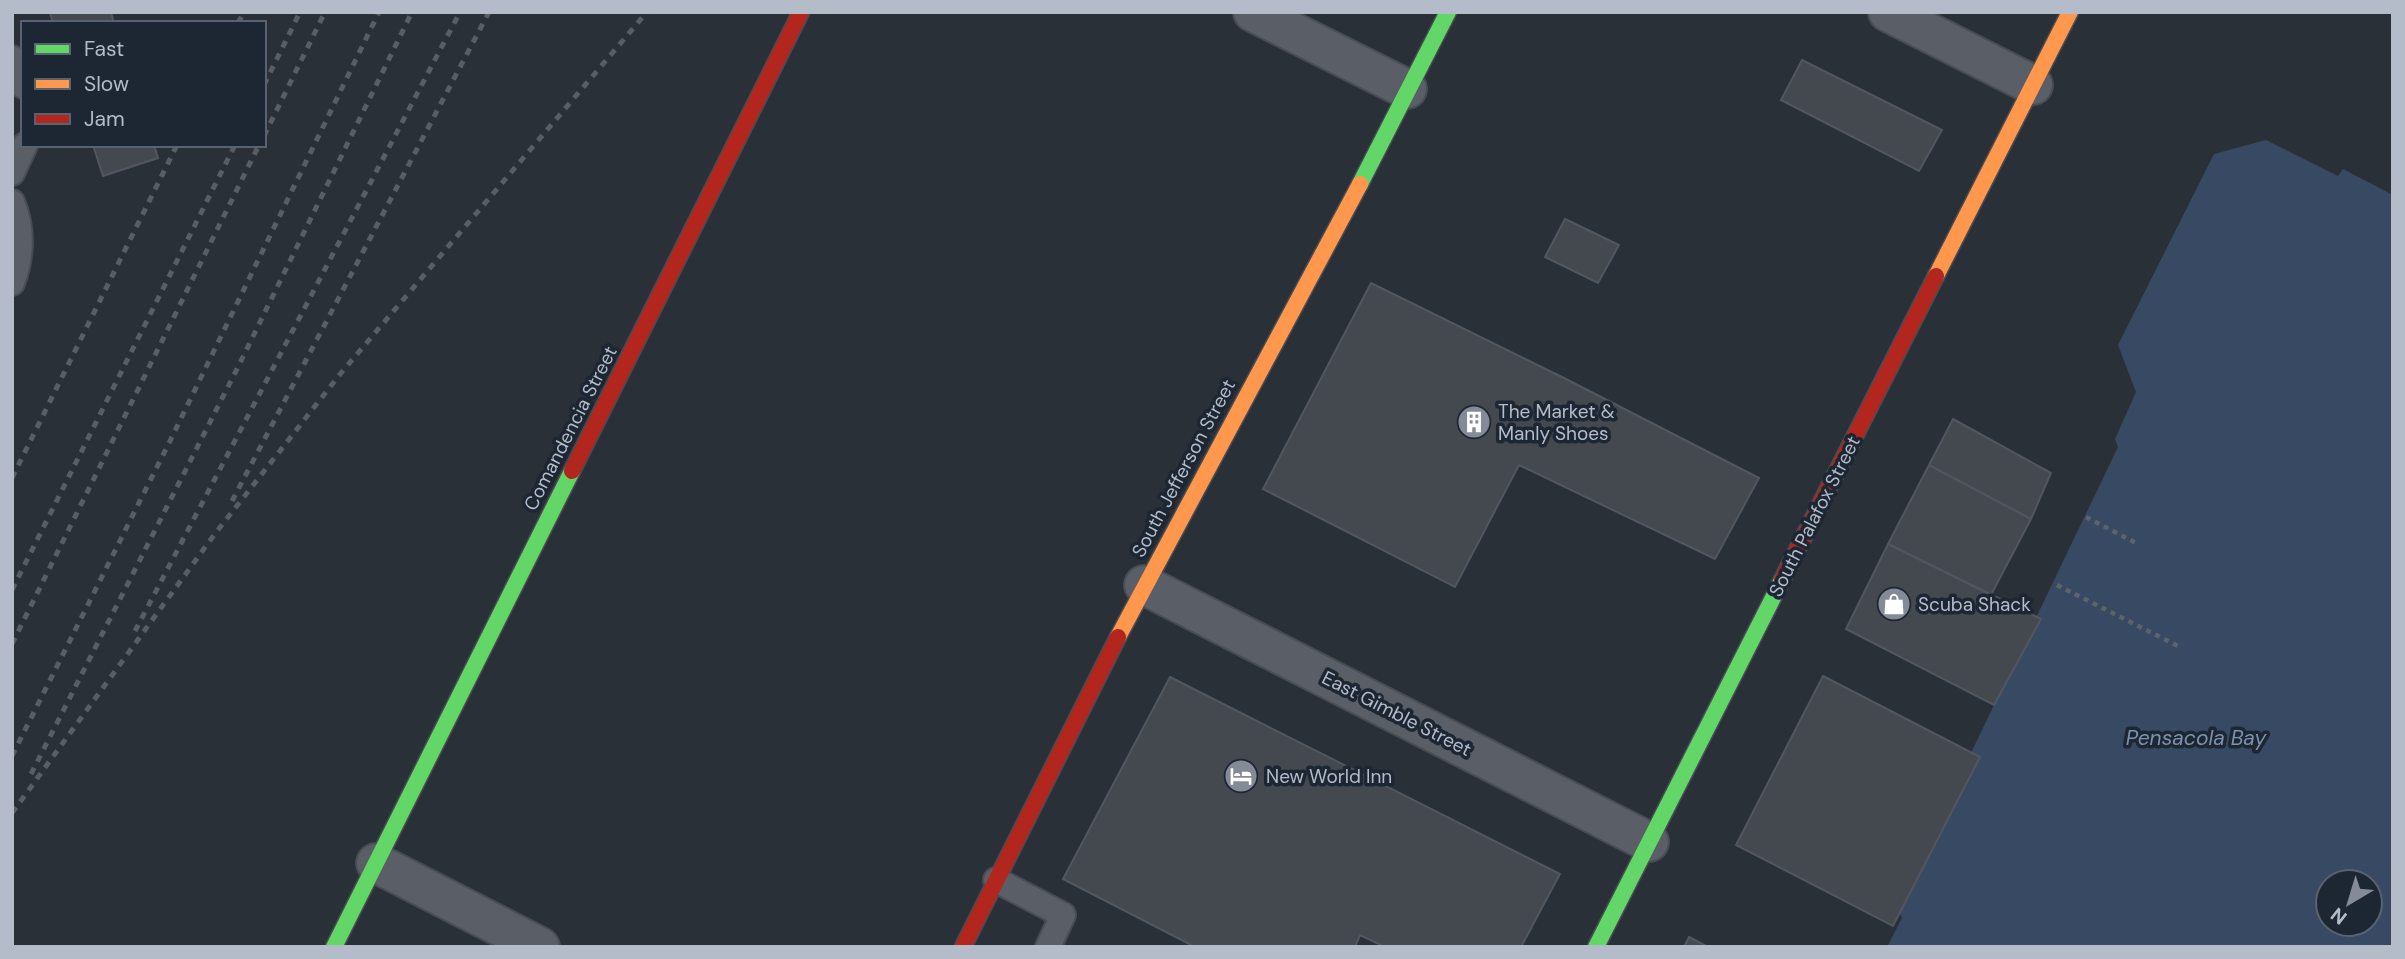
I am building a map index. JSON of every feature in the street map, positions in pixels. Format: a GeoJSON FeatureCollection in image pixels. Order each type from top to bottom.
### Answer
{"type":"FeatureCollection","features":[{"type":"Feature","properties":{"kind":"street","name":"Comandencia Street"},"geometry":{"type":"LineString","coordinates":[[334,947],[801,12]]}},
{"type":"Feature","properties":{"kind":"street"},"geometry":{"type":"LineString","coordinates":[[1253,12],[1407,89]]}},
{"type":"Feature","properties":{"kind":"street","name":"South Jefferson Street"},"geometry":{"type":"LineString","coordinates":[[963,947],[1144,585],[1352,199],[1448,12]]}},
{"type":"Feature","properties":{"kind":"street"},"geometry":{"type":"LineString","coordinates":[[1888,12],[2033,85]]}},
{"type":"Feature","properties":{"kind":"street","name":"South Palafox Street"},"geometry":{"type":"LineString","coordinates":[[1595,947],[2070,12]]}},
{"type":"Feature","properties":{"kind":"street","name":"East Gimble Street"},"geometry":{"type":"LineString","coordinates":[[1144,585],[1649,842]]}},
{"type":"Feature","properties":{"kind":"street"},"geometry":{"type":"LineString","coordinates":[[376,863],[540,947]]}},
{"type":"Feature","properties":{"kind":"lane"},"geometry":{"type":"LineString","coordinates":[[12,58],[21,81]]}},
{"type":"Feature","properties":{"kind":"lane"},"geometry":{"type":"LineString","coordinates":[[12,173],[24,147]]}},
{"type":"Feature","properties":{"kind":"lane"},"geometry":{"type":"LineString","coordinates":[[12,202],[19,217],[20,237],[18,268],[12,283]]}},
{"type":"Feature","properties":{"kind":"lane"},"geometry":{"type":"LineString","coordinates":[[996,880],[1063,915],[1048,947]]}},
{"type":"Feature","properties":{"kind":"path"},"geometry":{"type":"LineString","coordinates":[[2086,517],[2138,544]]}},
{"type":"Feature","properties":{"kind":"path"},"geometry":{"type":"LineString","coordinates":[[2057,585],[2182,648]]}},
{"type":"Feature","properties":{"kind":"water","name":"Pensacola Bay"},"geometry":{"type":"Polygon","coordinates":[[[2266,140],[2338,176],[2343,169],[2393,195],[2393,947],[1887,947],[1902,918],[1897,907],[2118,447],[2115,439],[2136,392],[2118,345],[2214,154],[2266,140]]]}},
{"type":"Feature","properties":{"kind":"building"},"geometry":{"type":"Polygon","coordinates":[[[111,12],[113,21],[52,21],[50,13],[111,12]]]}},
{"type":"Feature","properties":{"kind":"building"},"geometry":{"type":"Polygon","coordinates":[[[1802,60],[1942,130],[1919,171],[1781,100],[1802,60]]]}},
{"type":"Feature","properties":{"kind":"building"},"geometry":{"type":"Polygon","coordinates":[[[94,147],[155,147],[158,158],[103,176],[94,147]]]}},
{"type":"Feature","properties":{"kind":"building"},"geometry":{"type":"Polygon","coordinates":[[[1565,219],[1619,245],[1598,283],[1545,257],[1565,219]]]}},
{"type":"Feature","properties":{"kind":"building","name":"The Market & Manly Shoes"},"geometry":{"type":"Polygon","coordinates":[[[1371,283],[1759,478],[1715,559],[1519,465],[1455,587],[1263,489],[1371,283]]]}},
{"type":"Feature","properties":{"kind":"building"},"geometry":{"type":"Polygon","coordinates":[[[1953,419],[2051,473],[2031,519],[1929,465],[1953,419]]]}},
{"type":"Feature","properties":{"kind":"building"},"geometry":{"type":"Polygon","coordinates":[[[1929,465],[2031,519],[1991,595],[1888,544],[1929,465]]]}},
{"type":"Feature","properties":{"kind":"building"},"geometry":{"type":"Polygon","coordinates":[[[1888,544],[2041,619],[1994,705],[1846,629],[1888,544]]]}},
{"type":"Feature","properties":{"kind":"building"},"geometry":{"type":"Polygon","coordinates":[[[1823,676],[1980,757],[1893,926],[1736,845],[1823,676]]]}},
{"type":"Feature","properties":{"kind":"building","name":"New World Inn"},"geometry":{"type":"Polygon","coordinates":[[[1170,677],[1560,874],[1521,947],[1385,947],[1360,935],[1355,947],[1195,947],[1063,879],[1170,677]]]}},
{"type":"Feature","properties":{"kind":"building"},"geometry":{"type":"Polygon","coordinates":[[[1689,937],[1708,947],[1684,947],[1689,937]]]}},
{"type":"Feature","properties":{"kind":"railway"},"geometry":{"type":"LineString","coordinates":[[239,21],[244,12]]}},
{"type":"Feature","properties":{"kind":"railway"},"geometry":{"type":"LineString","coordinates":[[266,81],[300,12]]}},
{"type":"Feature","properties":{"kind":"railway"},"geometry":{"type":"LineString","coordinates":[[266,132],[325,12]]}},
{"type":"Feature","properties":{"kind":"railway"},"geometry":{"type":"LineString","coordinates":[[12,756],[170,441],[379,12]]}},
{"type":"Feature","properties":{"kind":"railway"},"geometry":{"type":"LineString","coordinates":[[31,774],[237,369],[412,12]]}},
{"type":"Feature","properties":{"kind":"railway"},"geometry":{"type":"LineString","coordinates":[[135,631],[460,12]]}},
{"type":"Feature","properties":{"kind":"railway"},"geometry":{"type":"LineString","coordinates":[[232,501],[489,12]]}},
{"type":"Feature","properties":{"kind":"railway"},"geometry":{"type":"LineString","coordinates":[[12,813],[214,535],[341,373],[647,12]]}},
{"type":"Feature","properties":{"kind":"railway"},"geometry":{"type":"LineString","coordinates":[[12,478],[176,147]]}},
{"type":"Feature","properties":{"kind":"railway"},"geometry":{"type":"LineString","coordinates":[[12,590],[234,147]]}},
{"type":"Feature","properties":{"kind":"railway"},"geometry":{"type":"LineString","coordinates":[[12,644],[258,147]]}},
{"type":"Feature","properties":{"kind":"traffic: fast"},"geometry":{"type":"LineString","coordinates":[[1360,184],[1448,12]]}},
{"type":"Feature","properties":{"kind":"traffic: fast"},"geometry":{"type":"LineString","coordinates":[[334,947],[572,471]]}},
{"type":"Feature","properties":{"kind":"traffic: fast"},"geometry":{"type":"LineString","coordinates":[[1596,947],[1782,580]]}},
{"type":"Feature","properties":{"kind":"traffic: slow"},"geometry":{"type":"LineString","coordinates":[[1936,276],[2070,12]]}},
{"type":"Feature","properties":{"kind":"traffic: slow"},"geometry":{"type":"LineString","coordinates":[[1118,637],[1360,184]]}},
{"type":"Feature","properties":{"kind":"traffic: jam"},"geometry":{"type":"LineString","coordinates":[[572,471],[801,12]]}},
{"type":"Feature","properties":{"kind":"traffic: jam"},"geometry":{"type":"LineString","coordinates":[[1782,580],[1936,276]]}},
{"type":"Feature","properties":{"kind":"traffic: jam"},"geometry":{"type":"LineString","coordinates":[[963,947],[1118,637]]}},
{"type":"Feature","properties":{"kind":"place","name":"The Market & Manly Shoes"},"geometry":{"type":"Point","coordinates":[1474,422]}},
{"type":"Feature","properties":{"kind":"place","name":"Scuba Shack"},"geometry":{"type":"Point","coordinates":[1894,604]}},
{"type":"Feature","properties":{"kind":"place","name":"New World Inn"},"geometry":{"type":"Point","coordinates":[1241,776]}}]}
